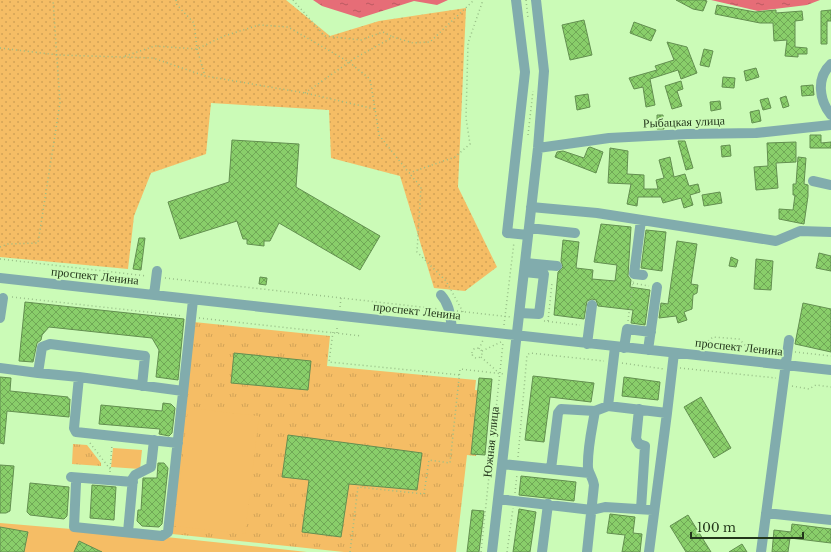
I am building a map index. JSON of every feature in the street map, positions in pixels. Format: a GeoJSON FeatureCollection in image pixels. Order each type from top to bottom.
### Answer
{"type":"FeatureCollection","features":[{"type":"Feature","properties":{"kind":"street"},"geometry":{"type":"LineString","coordinates":[[516,0],[525,72],[507,233],[529,231],[575,233]]}},
{"type":"Feature","properties":{"kind":"street","name":"Южная улица"},"geometry":{"type":"LineString","coordinates":[[492,552],[538,148],[544,71],[536,0]]}},
{"type":"Feature","properties":{"kind":"street"},"geometry":{"type":"LineString","coordinates":[[831,64],[822,76],[821,84],[824,105],[831,115]]}},
{"type":"Feature","properties":{"kind":"street"},"geometry":{"type":"LineString","coordinates":[[525,72],[544,71]]}},
{"type":"Feature","properties":{"kind":"street","name":"Рыбацкая улица"},"geometry":{"type":"LineString","coordinates":[[538,148],[609,138],[687,134],[756,133],[831,125]]}},
{"type":"Feature","properties":{"kind":"street"},"geometry":{"type":"LineString","coordinates":[[813,181],[831,184]]}},
{"type":"Feature","properties":{"kind":"street"},"geometry":{"type":"LineString","coordinates":[[531,207],[597,213],[776,241],[800,231],[831,232]]}},
{"type":"Feature","properties":{"kind":"street"},"geometry":{"type":"LineString","coordinates":[[637,277],[641,220]]}},
{"type":"Feature","properties":{"kind":"street"},"geometry":{"type":"LineString","coordinates":[[525,268],[557,266]]}},
{"type":"Feature","properties":{"kind":"street"},"geometry":{"type":"LineString","coordinates":[[520,313],[539,314],[544,274],[525,268]]}},
{"type":"Feature","properties":{"kind":"street"},"geometry":{"type":"LineString","coordinates":[[154,295],[156,274]]}},
{"type":"Feature","properties":{"kind":"street","name":"проспект Ленина"},"geometry":{"type":"LineString","coordinates":[[0,278],[831,370]]}},
{"type":"Feature","properties":{"kind":"street"},"geometry":{"type":"LineString","coordinates":[[648,350],[657,287]]}},
{"type":"Feature","properties":{"kind":"street"},"geometry":{"type":"LineString","coordinates":[[441,295],[446,301],[452,328]]}},
{"type":"Feature","properties":{"kind":"street"},"geometry":{"type":"LineString","coordinates":[[0,318],[5,297]]}},
{"type":"Feature","properties":{"kind":"street"},"geometry":{"type":"LineString","coordinates":[[132,482],[109,480],[74,480],[74,527],[162,536],[168,532],[192,300]]}},
{"type":"Feature","properties":{"kind":"street"},"geometry":{"type":"LineString","coordinates":[[587,344],[592,305]]}},
{"type":"Feature","properties":{"kind":"street"},"geometry":{"type":"LineString","coordinates":[[608,406],[620,347],[627,329],[651,332]]}},
{"type":"Feature","properties":{"kind":"street"},"geometry":{"type":"LineString","coordinates":[[761,552],[789,340]]}},
{"type":"Feature","properties":{"kind":"street"},"geometry":{"type":"LineString","coordinates":[[38,373],[41,351],[46,345],[145,356],[142,386]]}},
{"type":"Feature","properties":{"kind":"street"},"geometry":{"type":"LineString","coordinates":[[649,552],[653,510],[674,353]]}},
{"type":"Feature","properties":{"kind":"street"},"geometry":{"type":"LineString","coordinates":[[0,368],[183,391]]}},
{"type":"Feature","properties":{"kind":"street"},"geometry":{"type":"LineString","coordinates":[[79,377],[74,428],[76,432],[178,443]]}},
{"type":"Feature","properties":{"kind":"street"},"geometry":{"type":"LineString","coordinates":[[551,469],[559,411],[564,408],[595,411],[608,406],[667,413]]}},
{"type":"Feature","properties":{"kind":"street"},"geometry":{"type":"LineString","coordinates":[[639,409],[636,439],[639,444],[645,446],[641,509]]}},
{"type":"Feature","properties":{"kind":"street"},"geometry":{"type":"LineString","coordinates":[[587,552],[594,485],[593,478],[589,473],[588,458],[595,411]]}},
{"type":"Feature","properties":{"kind":"street"},"geometry":{"type":"LineString","coordinates":[[128,532],[132,482],[134,476],[151,467],[154,440]]}},
{"type":"Feature","properties":{"kind":"street"},"geometry":{"type":"LineString","coordinates":[[502,464],[589,473]]}},
{"type":"Feature","properties":{"kind":"street"},"geometry":{"type":"LineString","coordinates":[[498,499],[592,510],[605,507],[653,510]]}},
{"type":"Feature","properties":{"kind":"street"},"geometry":{"type":"LineString","coordinates":[[542,552],[548,504]]}},
{"type":"Feature","properties":{"kind":"street"},"geometry":{"type":"LineString","coordinates":[[766,513],[831,520]]}},
{"type":"Feature","properties":{"kind":"path"},"geometry":{"type":"LineString","coordinates":[[0,247],[8,244],[38,243],[60,103],[58,55],[53,0]]}},
{"type":"Feature","properties":{"kind":"path"},"geometry":{"type":"LineString","coordinates":[[176,0],[178,5],[194,24],[197,50],[205,76]]}},
{"type":"Feature","properties":{"kind":"path"},"geometry":{"type":"LineString","coordinates":[[293,0],[325,36],[361,40],[383,32],[393,37],[413,43],[430,42],[474,0]]}},
{"type":"Feature","properties":{"kind":"path"},"geometry":{"type":"LineString","coordinates":[[409,173],[455,157],[470,144],[466,118],[468,43],[482,3],[481,0]]}},
{"type":"Feature","properties":{"kind":"path"},"geometry":{"type":"LineString","coordinates":[[122,57],[155,46],[197,50],[224,36],[259,25],[288,27],[349,62],[370,79],[379,135],[421,187],[417,252],[446,281],[463,312]]}},
{"type":"Feature","properties":{"kind":"path"},"geometry":{"type":"LineString","coordinates":[[305,93],[349,62],[393,37]]}},
{"type":"Feature","properties":{"kind":"path"},"geometry":{"type":"LineString","coordinates":[[0,48],[58,55],[153,58],[205,76],[305,93],[375,109]]}},
{"type":"Feature","properties":{"kind":"path"},"geometry":{"type":"LineString","coordinates":[[0,259],[156,274],[506,316]]}},
{"type":"Feature","properties":{"kind":"path"},"geometry":{"type":"LineString","coordinates":[[627,329],[637,277],[657,287]]}},
{"type":"Feature","properties":{"kind":"path"},"geometry":{"type":"LineString","coordinates":[[552,283],[547,321],[584,325]]}},
{"type":"Feature","properties":{"kind":"path"},"geometry":{"type":"LineString","coordinates":[[5,297],[362,336]]}},
{"type":"Feature","properties":{"kind":"path"},"geometry":{"type":"LineString","coordinates":[[333,332],[329,362],[460,375]]}},
{"type":"Feature","properties":{"kind":"path"},"geometry":{"type":"LineString","coordinates":[[695,346],[702,346],[713,337],[739,339],[747,347],[831,356]]}},
{"type":"Feature","properties":{"kind":"path"},"geometry":{"type":"LineString","coordinates":[[483,340],[479,349],[474,350],[473,355],[476,358],[481,357],[499,373]]}},
{"type":"Feature","properties":{"kind":"path"},"geometry":{"type":"LineString","coordinates":[[481,552],[503,341],[482,351]]}},
{"type":"Feature","properties":{"kind":"path"},"geometry":{"type":"LineString","coordinates":[[481,357],[482,351]]}},
{"type":"Feature","properties":{"kind":"path"},"geometry":{"type":"LineString","coordinates":[[524,376],[527,355],[530,353],[672,369],[784,378],[789,386],[809,389],[816,385],[831,387]]}},
{"type":"Feature","properties":{"kind":"path"},"geometry":{"type":"LineString","coordinates":[[350,552],[358,487],[424,494],[429,460],[450,463],[460,369],[499,373]]}},
{"type":"Feature","properties":{"kind":"path"},"geometry":{"type":"LineString","coordinates":[[82,433],[110,468]]}},
{"type":"Feature","properties":{"kind":"path"},"geometry":{"type":"LineString","coordinates":[[109,480],[113,436]]}},
{"type":"Feature","properties":{"kind":"green space"},"geometry":{"type":"Polygon","coordinates":[[[0,0],[286,0],[330,36],[379,21],[466,8],[458,187],[497,267],[465,291],[434,288],[400,176],[331,158],[329,110],[211,103],[206,154],[151,173],[134,216],[128,269],[0,257],[0,0]]]}},
{"type":"Feature","properties":{"kind":"green space"},"geometry":{"type":"Polygon","coordinates":[[[194,322],[330,336],[327,366],[476,380],[475,390],[483,391],[476,456],[467,455],[456,552],[344,552],[172,534],[194,322]]]}},
{"type":"Feature","properties":{"kind":"green space"},"geometry":{"type":"Polygon","coordinates":[[[188,408],[259,416],[245,534],[175,526],[188,408]]]}},
{"type":"Feature","properties":{"kind":"green space"},"geometry":{"type":"Polygon","coordinates":[[[73,444],[87,445],[101,463],[101,466],[72,464],[73,444]]]}},
{"type":"Feature","properties":{"kind":"green space"},"geometry":{"type":"Polygon","coordinates":[[[113,448],[142,450],[140,469],[111,467],[113,448]]]}},
{"type":"Feature","properties":{"kind":"green space"},"geometry":{"type":"Polygon","coordinates":[[[0,523],[166,537],[307,552],[0,552],[0,523]]]}},
{"type":"Feature","properties":{"kind":"water"},"geometry":{"type":"Polygon","coordinates":[[[313,0],[448,0],[437,5],[414,1],[360,18],[322,6],[313,0]]]}},
{"type":"Feature","properties":{"kind":"water"},"geometry":{"type":"Polygon","coordinates":[[[711,0],[820,0],[807,5],[758,11],[711,0]]]}},
{"type":"Feature","properties":{"kind":"building"},"geometry":{"type":"Polygon","coordinates":[[[676,0],[707,1],[703,11],[693,9],[676,0]]]}},
{"type":"Feature","properties":{"kind":"building"},"geometry":{"type":"Polygon","coordinates":[[[717,5],[755,12],[776,10],[776,13],[802,11],[803,20],[795,21],[795,47],[807,48],[807,54],[798,54],[798,57],[785,56],[787,40],[774,41],[773,23],[760,23],[715,14],[717,5]]]}},
{"type":"Feature","properties":{"kind":"building"},"geometry":{"type":"Polygon","coordinates":[[[831,10],[831,21],[827,21],[827,44],[821,44],[821,11],[831,10]]]}},
{"type":"Feature","properties":{"kind":"building"},"geometry":{"type":"Polygon","coordinates":[[[584,20],[592,55],[570,60],[562,25],[584,20]]]}},
{"type":"Feature","properties":{"kind":"building"},"geometry":{"type":"Polygon","coordinates":[[[634,22],[656,30],[651,41],[630,33],[634,22]]]}},
{"type":"Feature","properties":{"kind":"building"},"geometry":{"type":"Polygon","coordinates":[[[667,42],[687,47],[697,73],[681,79],[678,70],[650,79],[655,105],[646,107],[643,87],[634,89],[629,78],[657,70],[655,66],[674,60],[667,42]]]}},
{"type":"Feature","properties":{"kind":"building"},"geometry":{"type":"Polygon","coordinates":[[[704,49],[713,51],[709,67],[700,65],[704,49]]]}},
{"type":"Feature","properties":{"kind":"building"},"geometry":{"type":"Polygon","coordinates":[[[756,68],[759,77],[746,81],[744,71],[756,68]]]}},
{"type":"Feature","properties":{"kind":"building"},"geometry":{"type":"Polygon","coordinates":[[[723,77],[735,78],[734,88],[722,87],[723,77]]]}},
{"type":"Feature","properties":{"kind":"building"},"geometry":{"type":"Polygon","coordinates":[[[681,81],[683,89],[677,91],[682,106],[672,109],[665,86],[681,81]]]}},
{"type":"Feature","properties":{"kind":"building"},"geometry":{"type":"Polygon","coordinates":[[[813,85],[814,95],[802,96],[801,86],[813,85]]]}},
{"type":"Feature","properties":{"kind":"building"},"geometry":{"type":"Polygon","coordinates":[[[588,94],[590,107],[577,110],[575,96],[588,94]]]}},
{"type":"Feature","properties":{"kind":"building"},"geometry":{"type":"Polygon","coordinates":[[[786,96],[789,106],[783,108],[780,98],[786,96]]]}},
{"type":"Feature","properties":{"kind":"building"},"geometry":{"type":"Polygon","coordinates":[[[768,98],[771,108],[763,110],[760,100],[768,98]]]}},
{"type":"Feature","properties":{"kind":"building"},"geometry":{"type":"Polygon","coordinates":[[[720,101],[721,109],[711,111],[710,102],[720,101]]]}},
{"type":"Feature","properties":{"kind":"building"},"geometry":{"type":"Polygon","coordinates":[[[759,110],[761,121],[752,123],[750,112],[759,110]]]}},
{"type":"Feature","properties":{"kind":"building"},"geometry":{"type":"Polygon","coordinates":[[[657,115],[663,115],[664,129],[657,129],[657,115]]]}},
{"type":"Feature","properties":{"kind":"building"},"geometry":{"type":"Polygon","coordinates":[[[810,135],[821,135],[821,143],[831,142],[831,148],[810,148],[810,135]]]}},
{"type":"Feature","properties":{"kind":"building"},"geometry":{"type":"Polygon","coordinates":[[[232,140],[299,144],[296,187],[380,236],[360,270],[279,223],[270,241],[264,241],[264,246],[247,244],[247,239],[243,239],[237,221],[180,239],[168,202],[229,182],[232,140]]]}},
{"type":"Feature","properties":{"kind":"building"},"geometry":{"type":"Polygon","coordinates":[[[678,141],[685,141],[693,168],[686,170],[678,141]]]}},
{"type":"Feature","properties":{"kind":"building"},"geometry":{"type":"Polygon","coordinates":[[[796,142],[796,162],[776,163],[778,188],[756,190],[754,167],[768,166],[767,143],[796,142]]]}},
{"type":"Feature","properties":{"kind":"building"},"geometry":{"type":"Polygon","coordinates":[[[730,145],[731,156],[722,157],[721,146],[730,145]]]}},
{"type":"Feature","properties":{"kind":"building"},"geometry":{"type":"Polygon","coordinates":[[[590,147],[603,152],[596,173],[555,157],[557,152],[563,151],[584,158],[588,148],[590,147]]]}},
{"type":"Feature","properties":{"kind":"building"},"geometry":{"type":"Polygon","coordinates":[[[610,148],[628,151],[627,174],[644,175],[644,189],[658,189],[656,180],[664,178],[659,160],[670,157],[674,177],[685,174],[689,186],[698,184],[700,192],[690,195],[693,205],[684,208],[681,198],[663,203],[661,197],[638,197],[637,206],[627,204],[631,184],[608,183],[610,148]]]}},
{"type":"Feature","properties":{"kind":"building"},"geometry":{"type":"Polygon","coordinates":[[[798,157],[806,158],[804,184],[808,185],[808,196],[804,224],[779,219],[779,209],[793,210],[795,195],[793,195],[793,184],[796,184],[798,157]]]}},
{"type":"Feature","properties":{"kind":"building"},"geometry":{"type":"Polygon","coordinates":[[[720,192],[722,203],[704,206],[702,195],[720,192]]]}},
{"type":"Feature","properties":{"kind":"building"},"geometry":{"type":"Polygon","coordinates":[[[601,224],[631,227],[628,276],[631,280],[630,287],[650,290],[645,325],[631,323],[633,310],[598,306],[596,300],[592,299],[587,301],[584,319],[554,315],[558,272],[563,267],[561,261],[563,240],[579,242],[576,268],[593,270],[592,279],[615,281],[617,265],[594,262],[601,224]]]}},
{"type":"Feature","properties":{"kind":"building"},"geometry":{"type":"Polygon","coordinates":[[[646,230],[666,232],[662,271],[641,268],[646,230]]]}},
{"type":"Feature","properties":{"kind":"building"},"geometry":{"type":"Polygon","coordinates":[[[139,238],[145,238],[141,270],[133,269],[139,238]]]}},
{"type":"Feature","properties":{"kind":"building"},"geometry":{"type":"Polygon","coordinates":[[[677,241],[697,244],[691,284],[698,285],[697,293],[693,295],[692,309],[684,312],[687,320],[678,323],[676,316],[659,318],[661,303],[668,304],[677,241]]]}},
{"type":"Feature","properties":{"kind":"building"},"geometry":{"type":"Polygon","coordinates":[[[819,253],[831,256],[831,271],[816,268],[819,253]]]}},
{"type":"Feature","properties":{"kind":"building"},"geometry":{"type":"Polygon","coordinates":[[[731,257],[738,260],[736,267],[729,266],[731,257]]]}},
{"type":"Feature","properties":{"kind":"building"},"geometry":{"type":"Polygon","coordinates":[[[756,259],[773,261],[771,290],[754,289],[756,259]]]}},
{"type":"Feature","properties":{"kind":"building"},"geometry":{"type":"Polygon","coordinates":[[[260,277],[267,278],[266,285],[259,284],[260,277]]]}},
{"type":"Feature","properties":{"kind":"building"},"geometry":{"type":"Polygon","coordinates":[[[25,302],[184,319],[178,380],[156,377],[159,350],[152,338],[49,327],[42,335],[41,340],[37,343],[33,362],[19,361],[25,302]]]}},
{"type":"Feature","properties":{"kind":"building"},"geometry":{"type":"Polygon","coordinates":[[[803,303],[831,309],[831,352],[795,344],[803,303]]]}},
{"type":"Feature","properties":{"kind":"building"},"geometry":{"type":"Polygon","coordinates":[[[234,353],[311,361],[308,390],[231,383],[234,353]]]}},
{"type":"Feature","properties":{"kind":"building"},"geometry":{"type":"Polygon","coordinates":[[[533,376],[594,383],[591,402],[550,397],[544,442],[525,440],[533,376]]]}},
{"type":"Feature","properties":{"kind":"building"},"geometry":{"type":"Polygon","coordinates":[[[0,377],[11,378],[10,391],[68,397],[68,399],[70,399],[69,417],[7,411],[4,444],[0,443],[0,377]]]}},
{"type":"Feature","properties":{"kind":"building"},"geometry":{"type":"Polygon","coordinates":[[[624,377],[660,382],[658,400],[622,396],[624,377]]]}},
{"type":"Feature","properties":{"kind":"building"},"geometry":{"type":"Polygon","coordinates":[[[479,378],[492,379],[485,455],[471,454],[479,378]]]}},
{"type":"Feature","properties":{"kind":"building"},"geometry":{"type":"Polygon","coordinates":[[[701,397],[731,448],[714,458],[684,407],[701,397]]]}},
{"type":"Feature","properties":{"kind":"building"},"geometry":{"type":"Polygon","coordinates":[[[163,403],[171,404],[175,408],[172,433],[169,436],[159,434],[160,429],[99,424],[101,405],[162,411],[163,403]]]}},
{"type":"Feature","properties":{"kind":"building"},"geometry":{"type":"Polygon","coordinates":[[[288,435],[422,453],[417,490],[349,484],[341,537],[302,532],[309,480],[282,477],[288,435]]]}},
{"type":"Feature","properties":{"kind":"building"},"geometry":{"type":"Polygon","coordinates":[[[158,463],[164,463],[168,468],[162,524],[159,527],[142,526],[137,521],[138,510],[141,510],[143,478],[157,478],[158,463]]]}},
{"type":"Feature","properties":{"kind":"building"},"geometry":{"type":"Polygon","coordinates":[[[0,465],[14,466],[10,511],[6,513],[0,513],[0,465]]]}},
{"type":"Feature","properties":{"kind":"building"},"geometry":{"type":"Polygon","coordinates":[[[521,476],[576,482],[574,501],[519,495],[521,476]]]}},
{"type":"Feature","properties":{"kind":"building"},"geometry":{"type":"Polygon","coordinates":[[[30,483],[69,487],[67,516],[64,519],[30,515],[27,512],[30,483]]]}},
{"type":"Feature","properties":{"kind":"building"},"geometry":{"type":"Polygon","coordinates":[[[92,485],[116,487],[114,520],[90,518],[92,485]]]}},
{"type":"Feature","properties":{"kind":"building"},"geometry":{"type":"Polygon","coordinates":[[[519,509],[536,512],[530,552],[513,552],[519,509]]]}},
{"type":"Feature","properties":{"kind":"building"},"geometry":{"type":"Polygon","coordinates":[[[472,510],[484,511],[479,552],[467,552],[472,510]]]}},
{"type":"Feature","properties":{"kind":"building"},"geometry":{"type":"Polygon","coordinates":[[[610,514],[635,517],[633,533],[642,534],[640,552],[622,552],[625,535],[607,533],[610,514]]]}},
{"type":"Feature","properties":{"kind":"building"},"geometry":{"type":"Polygon","coordinates":[[[688,515],[711,552],[686,552],[670,526],[688,515]]]}},
{"type":"Feature","properties":{"kind":"building"},"geometry":{"type":"Polygon","coordinates":[[[792,524],[831,529],[831,543],[790,538],[788,552],[772,552],[774,530],[791,532],[792,524]]]}},
{"type":"Feature","properties":{"kind":"building"},"geometry":{"type":"Polygon","coordinates":[[[0,527],[28,532],[24,552],[0,552],[0,527]]]}},
{"type":"Feature","properties":{"kind":"building"},"geometry":{"type":"Polygon","coordinates":[[[79,541],[102,552],[74,552],[79,541]]]}},
{"type":"Feature","properties":{"kind":"building"},"geometry":{"type":"Polygon","coordinates":[[[742,544],[747,552],[729,552],[742,544]]]}}]}
